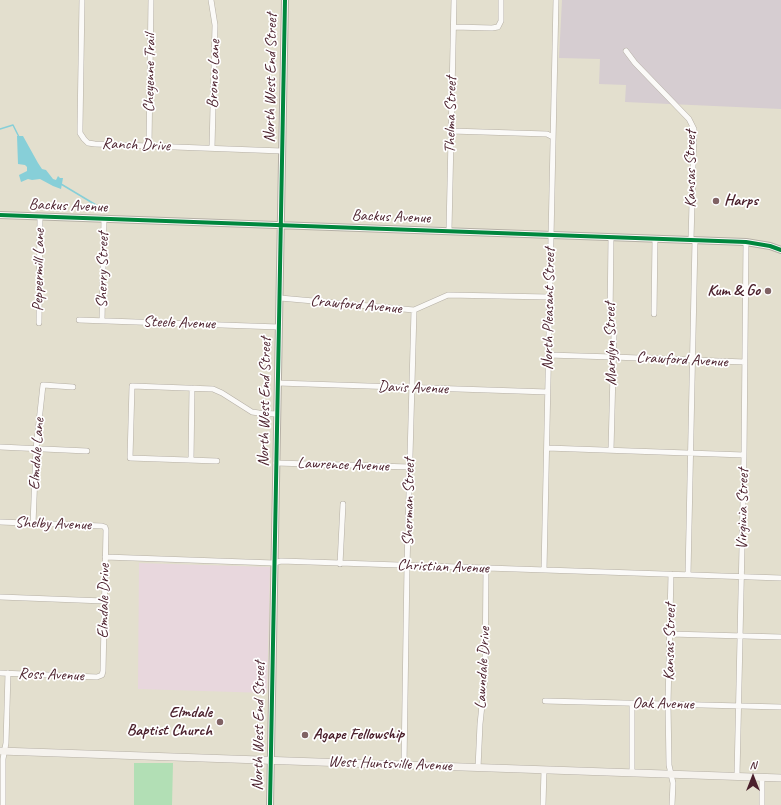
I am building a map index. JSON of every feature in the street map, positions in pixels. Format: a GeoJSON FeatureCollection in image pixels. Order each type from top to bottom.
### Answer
{"type":"FeatureCollection","features":[{"type":"Feature","properties":{"kind":"main road","name":"West Huntsville Avenue"},"geometry":{"type":"LineString","coordinates":[[2,751],[781,778]]}},
{"type":"Feature","properties":{"kind":"street","name":"Ranch Drive"},"geometry":{"type":"LineString","coordinates":[[82,0],[80,133],[84,139],[95,144],[282,150]]}},
{"type":"Feature","properties":{"kind":"street","name":"Cheyenne Trail"},"geometry":{"type":"LineString","coordinates":[[149,146],[151,0]]}},
{"type":"Feature","properties":{"kind":"street","name":"Bronco Lane"},"geometry":{"type":"LineString","coordinates":[[211,0],[215,25],[212,148]]}},
{"type":"Feature","properties":{"kind":"street","name":"North West End Street"},"geometry":{"type":"LineString","coordinates":[[270,805],[285,0]]}},
{"type":"Feature","properties":{"kind":"street","name":"Thelma Street"},"geometry":{"type":"LineString","coordinates":[[449,230],[454,0]]}},
{"type":"Feature","properties":{"kind":"street"},"geometry":{"type":"LineString","coordinates":[[454,27],[498,27],[501,21],[501,0]]}},
{"type":"Feature","properties":{"kind":"street","name":"North Pleasant Street"},"geometry":{"type":"LineString","coordinates":[[544,570],[556,0]]}},
{"type":"Feature","properties":{"kind":"street","name":"Kansas Street"},"geometry":{"type":"LineString","coordinates":[[626,51],[635,63],[689,119],[694,129],[693,360]]}},
{"type":"Feature","properties":{"kind":"street"},"geometry":{"type":"LineString","coordinates":[[451,131],[547,134],[553,137]]}},
{"type":"Feature","properties":{"kind":"street","name":"Backus Avenue"},"geometry":{"type":"LineString","coordinates":[[0,215],[449,230],[746,242],[770,246],[781,250]]}},
{"type":"Feature","properties":{"kind":"street","name":"Peppermill Lane"},"geometry":{"type":"LineString","coordinates":[[39,323],[40,217]]}},
{"type":"Feature","properties":{"kind":"street","name":"Sherry Street"},"geometry":{"type":"LineString","coordinates":[[102,320],[104,219]]}},
{"type":"Feature","properties":{"kind":"street","name":"Marylyn Street"},"geometry":{"type":"LineString","coordinates":[[611,237],[610,320],[614,333],[611,450]]}},
{"type":"Feature","properties":{"kind":"street"},"geometry":{"type":"LineString","coordinates":[[654,314],[655,239]]}},
{"type":"Feature","properties":{"kind":"street","name":"Virginia Street"},"geometry":{"type":"LineString","coordinates":[[738,776],[746,242]]}},
{"type":"Feature","properties":{"kind":"street","name":"Crawford Avenue"},"geometry":{"type":"LineString","coordinates":[[280,298],[414,310],[448,294],[549,298]]}},
{"type":"Feature","properties":{"kind":"street","name":"Sherman Street"},"geometry":{"type":"LineString","coordinates":[[404,765],[407,566],[414,310]]}},
{"type":"Feature","properties":{"kind":"street","name":"Steele Avenue"},"geometry":{"type":"LineString","coordinates":[[79,320],[279,327]]}},
{"type":"Feature","properties":{"kind":"street","name":"Crawford Avenue"},"geometry":{"type":"LineString","coordinates":[[548,355],[745,362]]}},
{"type":"Feature","properties":{"kind":"street"},"geometry":{"type":"LineString","coordinates":[[688,575],[693,360]]}},
{"type":"Feature","properties":{"kind":"street","name":"Davis Avenue"},"geometry":{"type":"LineString","coordinates":[[278,383],[548,392]]}},
{"type":"Feature","properties":{"kind":"street","name":"Elmdale Lane"},"geometry":{"type":"LineString","coordinates":[[33,524],[36,449],[42,385],[73,387]]}},
{"type":"Feature","properties":{"kind":"street"},"geometry":{"type":"LineString","coordinates":[[217,461],[130,458],[132,386],[213,389],[252,412],[259,414],[277,414]]}},
{"type":"Feature","properties":{"kind":"street"},"geometry":{"type":"LineString","coordinates":[[190,460],[192,388]]}},
{"type":"Feature","properties":{"kind":"street"},"geometry":{"type":"LineString","coordinates":[[0,447],[87,451]]}},
{"type":"Feature","properties":{"kind":"street"},"geometry":{"type":"LineString","coordinates":[[547,448],[744,455]]}},
{"type":"Feature","properties":{"kind":"street","name":"Lawrence Avenue"},"geometry":{"type":"LineString","coordinates":[[276,463],[410,467]]}},
{"type":"Feature","properties":{"kind":"street"},"geometry":{"type":"LineString","coordinates":[[340,564],[343,504]]}},
{"type":"Feature","properties":{"kind":"street","name":"Shelby Avenue"},"geometry":{"type":"LineString","coordinates":[[0,522],[105,527]]}},
{"type":"Feature","properties":{"kind":"street","name":"Elmdale Drive"},"geometry":{"type":"LineString","coordinates":[[102,676],[105,527]]}},
{"type":"Feature","properties":{"kind":"street","name":"Christian Avenue"},"geometry":{"type":"LineString","coordinates":[[105,557],[274,563],[281,561],[781,578]]}},
{"type":"Feature","properties":{"kind":"street","name":"Lawndale Drive"},"geometry":{"type":"LineString","coordinates":[[478,768],[480,724],[485,677],[486,568]]}},
{"type":"Feature","properties":{"kind":"street","name":"Kansas Street"},"geometry":{"type":"LineString","coordinates":[[671,574],[668,704],[669,765],[673,783],[672,805]]}},
{"type":"Feature","properties":{"kind":"street"},"geometry":{"type":"LineString","coordinates":[[0,598],[104,601]]}},
{"type":"Feature","properties":{"kind":"street"},"geometry":{"type":"LineString","coordinates":[[670,634],[781,638]]}},
{"type":"Feature","properties":{"kind":"street","name":"Ross Avenue"},"geometry":{"type":"LineString","coordinates":[[0,673],[102,676]]}},
{"type":"Feature","properties":{"kind":"street"},"geometry":{"type":"LineString","coordinates":[[3,805],[2,751],[6,743],[8,674]]}},
{"type":"Feature","properties":{"kind":"street","name":"Oak Avenue"},"geometry":{"type":"LineString","coordinates":[[545,701],[781,707]]}},
{"type":"Feature","properties":{"kind":"street"},"geometry":{"type":"LineString","coordinates":[[632,703],[632,773]]}},
{"type":"Feature","properties":{"kind":"street"},"geometry":{"type":"LineString","coordinates":[[543,805],[544,770]]}},
{"type":"Feature","properties":{"kind":"street"},"geometry":{"type":"LineString","coordinates":[[762,777],[762,805]]}},
{"type":"Feature","properties":{"kind":"shaded area"},"geometry":{"type":"Polygon","coordinates":[[[562,0],[781,0],[781,109],[625,102],[626,85],[599,84],[600,59],[559,58],[562,0]]]}},
{"type":"Feature","properties":{"kind":"shaded area"},"geometry":{"type":"Polygon","coordinates":[[[139,563],[270,567],[267,693],[138,689],[139,563]]]}},
{"type":"Feature","properties":{"kind":"green space"},"geometry":{"type":"Polygon","coordinates":[[[134,763],[173,763],[172,805],[134,805],[134,763]]]}},
{"type":"Feature","properties":{"kind":"water"},"geometry":{"type":"Polygon","coordinates":[[[17,136],[23,136],[42,169],[46,170],[53,179],[56,180],[58,176],[63,178],[61,189],[40,179],[28,179],[21,182],[19,175],[27,171],[27,167],[25,165],[18,164],[17,136]]]}},
{"type":"Feature","properties":{"kind":"waterway"},"geometry":{"type":"LineString","coordinates":[[0,129],[13,125],[19,137]]}},
{"type":"Feature","properties":{"kind":"waterway"},"geometry":{"type":"LineString","coordinates":[[61,184],[96,205]]}},
{"type":"Feature","properties":{"kind":"cycle path"},"geometry":{"type":"LineString","coordinates":[[270,805],[285,0]]}},
{"type":"Feature","properties":{"kind":"cycle path"},"geometry":{"type":"LineString","coordinates":[[0,215],[746,242],[770,246],[781,250]]}},
{"type":"Feature","properties":{"kind":"place","name":"Harps"},"geometry":{"type":"Point","coordinates":[716,201]}},
{"type":"Feature","properties":{"kind":"place","name":"Kum & Go"},"geometry":{"type":"Point","coordinates":[768,291]}},
{"type":"Feature","properties":{"kind":"place","name":"Elmdale Baptist Church"},"geometry":{"type":"Point","coordinates":[220,722]}},
{"type":"Feature","properties":{"kind":"place","name":"Agape Fellowship"},"geometry":{"type":"Point","coordinates":[305,735]}}]}
